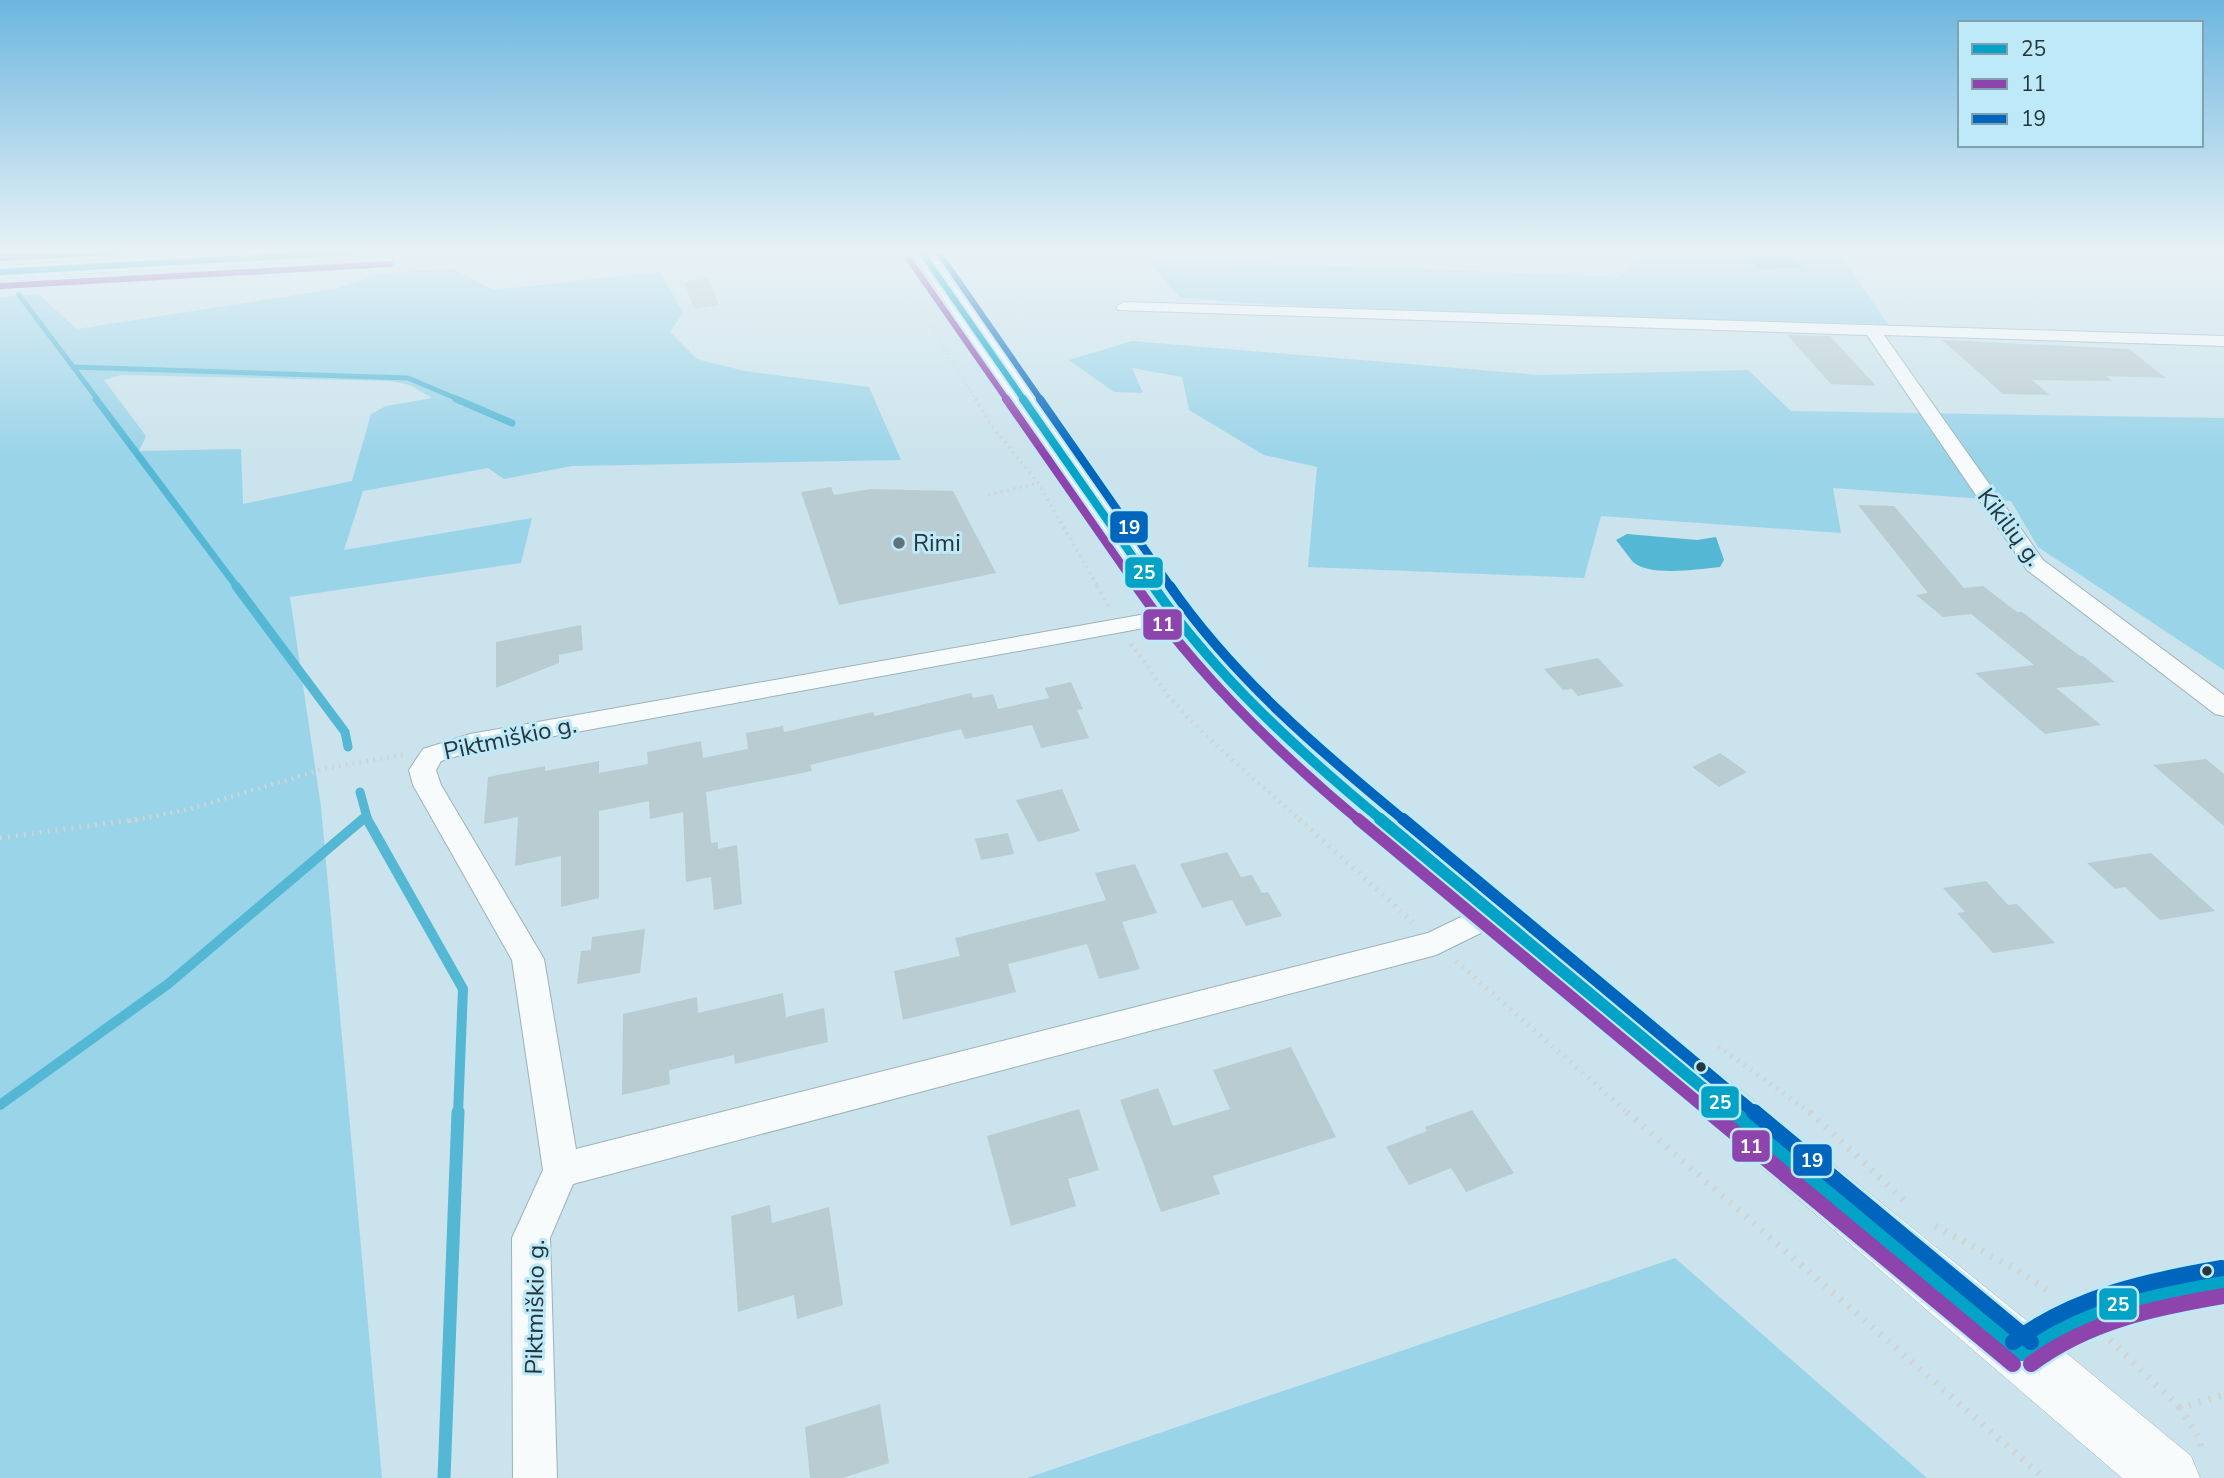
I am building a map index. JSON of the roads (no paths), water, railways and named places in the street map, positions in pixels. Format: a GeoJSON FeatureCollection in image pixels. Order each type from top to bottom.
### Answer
{"type":"FeatureCollection","features":[{"type":"Feature","properties":{"kind":"main road"},"geometry":{"type":"LineString","coordinates":[[967,319],[1174,616],[1213,666],[1290,744],[2022,1353],[2186,1463]]}},
{"type":"Feature","properties":{"kind":"street"},"geometry":{"type":"LineString","coordinates":[[1513,319],[2224,341]]}},
{"type":"Feature","properties":{"kind":"street","name":"Kikilių g."},"geometry":{"type":"LineString","coordinates":[[1872,330],[2035,565],[2224,708]]}},
{"type":"Feature","properties":{"kind":"street","name":"Piktmiškio g."},"geometry":{"type":"LineString","coordinates":[[535,1478],[531,1238],[561,1170],[528,958],[427,785],[422,770],[432,755],[470,743],[1174,616]]}},
{"type":"Feature","properties":{"kind":"street"},"geometry":{"type":"LineString","coordinates":[[561,1170],[1436,943],[1494,914]]}},
{"type":"Feature","properties":{"kind":"street"},"geometry":{"type":"LineString","coordinates":[[2022,1353],[2052,1328],[2083,1313],[2224,1283]]}},
{"type":"Feature","properties":{"kind":"waterway"},"geometry":{"type":"LineString","coordinates":[[37,319],[73,367]]}},
{"type":"Feature","properties":{"kind":"waterway"},"geometry":{"type":"LineString","coordinates":[[73,367],[408,378],[460,400]]}},
{"type":"Feature","properties":{"kind":"waterway"},"geometry":{"type":"LineString","coordinates":[[73,367],[98,400]]}},
{"type":"Feature","properties":{"kind":"waterway"},"geometry":{"type":"LineString","coordinates":[[96,399],[237,587]]}},
{"type":"Feature","properties":{"kind":"waterway"},"geometry":{"type":"LineString","coordinates":[[456,399],[512,423]]}},
{"type":"Feature","properties":{"kind":"waterway"},"geometry":{"type":"LineString","coordinates":[[236,586],[345,732],[348,747]]}},
{"type":"Feature","properties":{"kind":"waterway"},"geometry":{"type":"LineString","coordinates":[[360,792],[368,821]]}},
{"type":"Feature","properties":{"kind":"waterway"},"geometry":{"type":"LineString","coordinates":[[361,821],[366,817]]}},
{"type":"Feature","properties":{"kind":"waterway"},"geometry":{"type":"LineString","coordinates":[[0,1105],[168,984],[363,819]]}},
{"type":"Feature","properties":{"kind":"waterway"},"geometry":{"type":"LineString","coordinates":[[368,821],[463,989],[458,1114]]}},
{"type":"Feature","properties":{"kind":"waterway"},"geometry":{"type":"LineString","coordinates":[[444,1478],[458,1112]]}},
{"type":"Feature","properties":{"kind":"place","name":"Rimi"},"geometry":{"type":"Point","coordinates":[899,543]}}]}
